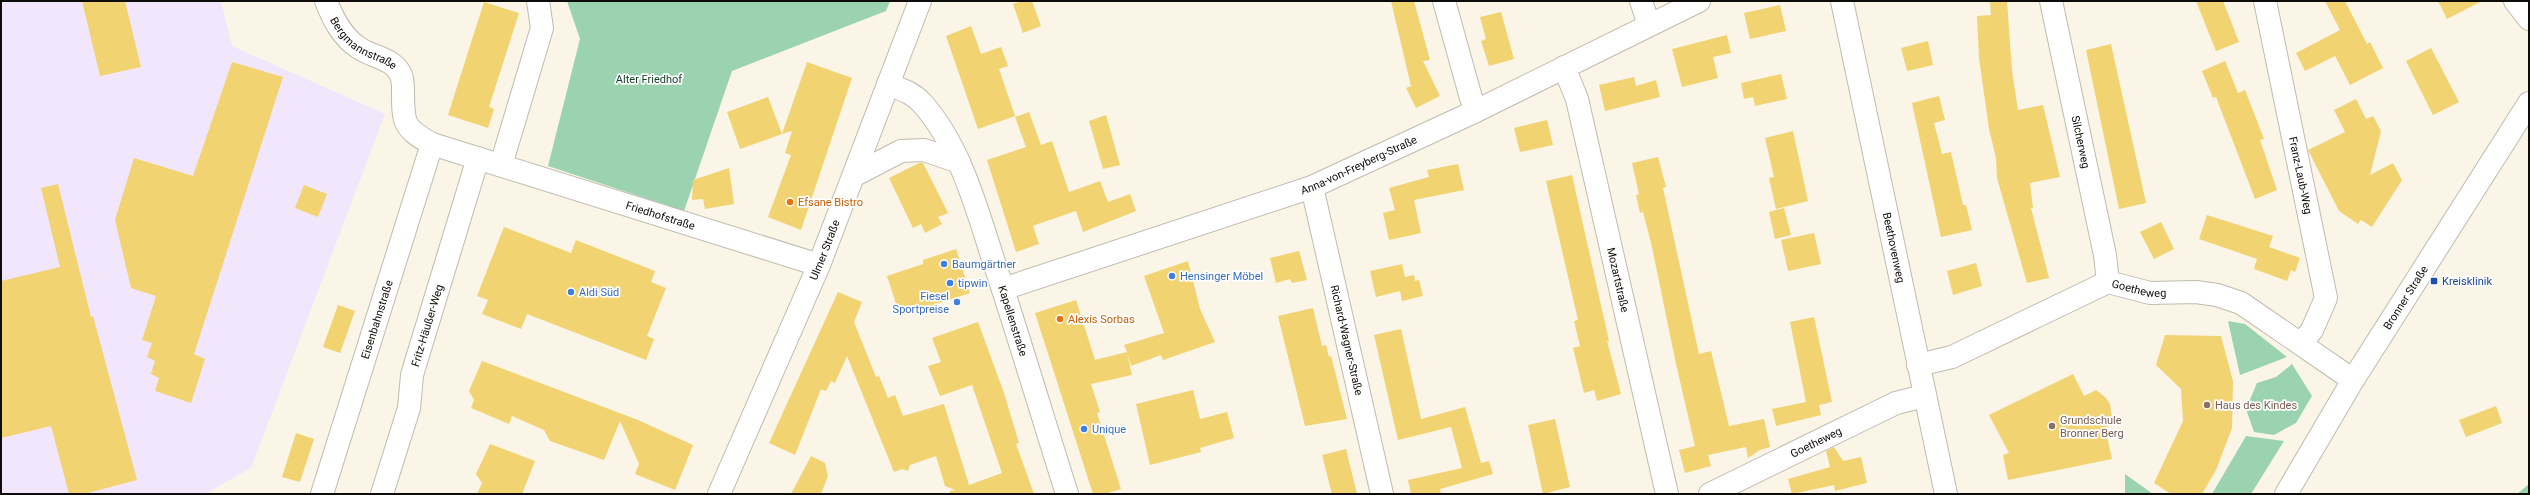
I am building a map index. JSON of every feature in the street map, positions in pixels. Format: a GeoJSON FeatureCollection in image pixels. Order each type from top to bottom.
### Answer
{"type":"FeatureCollection","features":[{"type":"Feature","properties":{"kind":"street","name":"Bergmannstraße"},"geometry":{"type":"LineString","coordinates":[[326,1],[338,26],[346,38],[360,49],[390,63],[400,73],[403,84]]}},
{"type":"Feature","properties":{"kind":"street"},"geometry":{"type":"LineString","coordinates":[[501,165],[542,28],[538,1]]}},
{"type":"Feature","properties":{"kind":"street","name":"Ulmer Straße"},"geometry":{"type":"LineString","coordinates":[[719,494],[819,265],[920,1]]}},
{"type":"Feature","properties":{"kind":"street"},"geometry":{"type":"LineString","coordinates":[[1444,1],[1470,98],[1476,111]]}},
{"type":"Feature","properties":{"kind":"street"},"geometry":{"type":"LineString","coordinates":[[1640,1],[1649,25]]}},
{"type":"Feature","properties":{"kind":"street","name":"Anna-von-Freyberg-Straße"},"geometry":{"type":"LineString","coordinates":[[1003,289],[1312,187],[1476,111],[1699,1]]}},
{"type":"Feature","properties":{"kind":"street","name":"Beethovenweg"},"geometry":{"type":"LineString","coordinates":[[1842,1],[1924,396],[1946,494]]}},
{"type":"Feature","properties":{"kind":"street","name":"Silcherweg"},"geometry":{"type":"LineString","coordinates":[[2051,1],[2105,255],[2108,282]]}},
{"type":"Feature","properties":{"kind":"street","name":"Franz-Laub-Weg"},"geometry":{"type":"LineString","coordinates":[[2265,1],[2326,298],[2312,330],[2302,344]]}},
{"type":"Feature","properties":{"kind":"street"},"geometry":{"type":"LineString","coordinates":[[2515,1],[2529,20]]}},
{"type":"Feature","properties":{"kind":"street","name":"Mozartstraße"},"geometry":{"type":"LineString","coordinates":[[1564,67],[1577,100],[1667,494]]}},
{"type":"Feature","properties":{"kind":"street","name":"Friedhofstraße"},"geometry":{"type":"LineString","coordinates":[[403,84],[404,121],[412,133],[432,144],[819,265]]}},
{"type":"Feature","properties":{"kind":"street","name":"Kapellenstraße"},"geometry":{"type":"LineString","coordinates":[[888,84],[908,91],[921,102],[943,132],[959,162],[1003,289],[1066,494]]}},
{"type":"Feature","properties":{"kind":"street","name":"Bronner Straße"},"geometry":{"type":"LineString","coordinates":[[2286,494],[2353,380],[2529,103]]}},
{"type":"Feature","properties":{"kind":"street","name":"Eisenbahnstraße"},"geometry":{"type":"LineString","coordinates":[[322,494],[432,144]]}},
{"type":"Feature","properties":{"kind":"street"},"geometry":{"type":"LineString","coordinates":[[854,175],[901,151],[924,150],[959,162]]}},
{"type":"Feature","properties":{"kind":"street","name":"Fritz-Häußer-Weg"},"geometry":{"type":"LineString","coordinates":[[382,494],[409,408],[412,375],[478,158]]}},
{"type":"Feature","properties":{"kind":"street","name":"Richard-Wagner-Straße"},"geometry":{"type":"LineString","coordinates":[[1312,187],[1382,494]]}},
{"type":"Feature","properties":{"kind":"street","name":"Goetheweg"},"geometry":{"type":"LineString","coordinates":[[1918,365],[1952,357],[2108,282],[2150,293],[2196,292],[2217,295],[2241,303],[2353,380]]}},
{"type":"Feature","properties":{"kind":"street","name":"Goetheweg"},"geometry":{"type":"LineString","coordinates":[[1710,494],[1896,403],[1924,396]]}},
{"type":"Feature","properties":{"kind":"shaded area"},"geometry":{"type":"Polygon","coordinates":[[[1,1],[221,1],[232,46],[385,114],[251,468],[205,494],[1,494],[1,1]]]}},
{"type":"Feature","properties":{"kind":"green space","name":"Alter Friedhof"},"geometry":{"type":"Polygon","coordinates":[[[567,1],[890,1],[886,11],[732,71],[684,211],[548,166],[580,39],[567,1]]]}},
{"type":"Feature","properties":{"kind":"green space"},"geometry":{"type":"Polygon","coordinates":[[[2228,321],[2245,324],[2287,357],[2240,375],[2228,321]]]}},
{"type":"Feature","properties":{"kind":"green space"},"geometry":{"type":"Polygon","coordinates":[[[2292,364],[2312,396],[2296,423],[2274,435],[2254,432],[2246,409],[2257,383],[2276,377],[2292,364]]]}},
{"type":"Feature","properties":{"kind":"green space"},"geometry":{"type":"Polygon","coordinates":[[[2246,436],[2284,441],[2251,494],[2212,494],[2246,436]]]}},
{"type":"Feature","properties":{"kind":"green space"},"geometry":{"type":"Polygon","coordinates":[[[2125,474],[2153,494],[2125,494],[2125,474]]]}},
{"type":"Feature","properties":{"kind":"green space"},"geometry":{"type":"Polygon","coordinates":[[[2529,484],[2529,494],[2517,494],[2529,484]]]}},
{"type":"Feature","properties":{"kind":"building"},"geometry":{"type":"Polygon","coordinates":[[[82,1],[125,1],[141,67],[100,76],[82,1]]]}},
{"type":"Feature","properties":{"kind":"building"},"geometry":{"type":"Polygon","coordinates":[[[1022,1],[1032,1],[1041,26],[1023,33],[1013,4],[1022,1]]]}},
{"type":"Feature","properties":{"kind":"building"},"geometry":{"type":"Polygon","coordinates":[[[1391,1],[1414,1],[1430,60],[1423,61],[1440,96],[1416,108],[1406,88],[1411,86],[1391,1]]]}},
{"type":"Feature","properties":{"kind":"building"},"geometry":{"type":"Polygon","coordinates":[[[1990,1],[2007,1],[2012,71],[2018,110],[2043,105],[2060,177],[2030,183],[2033,208],[2031,208],[2049,278],[2027,283],[1997,178],[1996,158],[1989,129],[1979,58],[1977,16],[1991,15],[1990,1]]]}},
{"type":"Feature","properties":{"kind":"building"},"geometry":{"type":"Polygon","coordinates":[[[2196,1],[2223,1],[2239,42],[2216,51],[2196,1]]]}},
{"type":"Feature","properties":{"kind":"building"},"geometry":{"type":"Polygon","coordinates":[[[2325,1],[2345,1],[2367,44],[2370,42],[2383,68],[2350,85],[2335,56],[2305,71],[2296,53],[2340,30],[2325,1]]]}},
{"type":"Feature","properties":{"kind":"building"},"geometry":{"type":"Polygon","coordinates":[[[2438,1],[2482,1],[2447,19],[2438,1]]]}},
{"type":"Feature","properties":{"kind":"building"},"geometry":{"type":"Polygon","coordinates":[[[484,2],[519,13],[489,107],[494,109],[488,128],[448,115],[484,2]]]}},
{"type":"Feature","properties":{"kind":"building"},"geometry":{"type":"Polygon","coordinates":[[[1780,5],[1786,31],[1750,39],[1744,13],[1780,5]]]}},
{"type":"Feature","properties":{"kind":"building"},"geometry":{"type":"Polygon","coordinates":[[[1501,12],[1514,59],[1489,66],[1481,41],[1486,39],[1480,17],[1501,12]]]}},
{"type":"Feature","properties":{"kind":"building"},"geometry":{"type":"Polygon","coordinates":[[[971,26],[981,54],[1001,47],[1008,66],[999,69],[1015,116],[978,129],[946,36],[971,26]]]}},
{"type":"Feature","properties":{"kind":"building"},"geometry":{"type":"Polygon","coordinates":[[[1727,35],[1731,53],[1713,57],[1718,78],[1682,87],[1672,49],[1727,35]]]}},
{"type":"Feature","properties":{"kind":"building"},"geometry":{"type":"Polygon","coordinates":[[[1928,41],[1933,65],[1907,71],[1901,48],[1928,41]]]}},
{"type":"Feature","properties":{"kind":"building"},"geometry":{"type":"Polygon","coordinates":[[[2111,44],[2146,203],[2119,209],[2086,50],[2111,44]]]}},
{"type":"Feature","properties":{"kind":"building"},"geometry":{"type":"Polygon","coordinates":[[[2431,48],[2459,102],[2433,115],[2406,61],[2431,48]]]}},
{"type":"Feature","properties":{"kind":"building"},"geometry":{"type":"Polygon","coordinates":[[[2225,61],[2238,93],[2245,90],[2264,139],[2260,140],[2277,190],[2255,199],[2216,97],[2213,98],[2202,71],[2225,61]]]}},
{"type":"Feature","properties":{"kind":"building"},"geometry":{"type":"Polygon","coordinates":[[[232,62],[283,77],[194,354],[205,359],[191,403],[155,391],[159,378],[151,374],[155,361],[147,357],[152,343],[142,340],[156,296],[131,288],[115,220],[134,158],[193,176],[232,62]]]}},
{"type":"Feature","properties":{"kind":"building"},"geometry":{"type":"Polygon","coordinates":[[[807,62],[852,78],[801,230],[768,217],[791,155],[785,153],[792,131],[782,134],[807,62]]]}},
{"type":"Feature","properties":{"kind":"building"},"geometry":{"type":"Polygon","coordinates":[[[1781,74],[1787,99],[1755,106],[1753,97],[1744,99],[1741,83],[1781,74]]]}},
{"type":"Feature","properties":{"kind":"building"},"geometry":{"type":"Polygon","coordinates":[[[1634,77],[1636,86],[1656,80],[1660,97],[1605,111],[1599,85],[1634,77]]]}},
{"type":"Feature","properties":{"kind":"building"},"geometry":{"type":"Polygon","coordinates":[[[1939,96],[1945,120],[1934,123],[1942,154],[1951,152],[1963,205],[1966,205],[1972,230],[1941,237],[1912,103],[1939,96]]]}},
{"type":"Feature","properties":{"kind":"building"},"geometry":{"type":"Polygon","coordinates":[[[768,97],[782,134],[740,149],[727,112],[768,97]]]}},
{"type":"Feature","properties":{"kind":"building"},"geometry":{"type":"Polygon","coordinates":[[[2356,99],[2366,119],[2373,116],[2381,131],[2370,175],[2393,163],[2402,180],[2372,227],[2361,220],[2358,224],[2339,211],[2308,150],[2345,132],[2334,110],[2356,99]]]}},
{"type":"Feature","properties":{"kind":"building"},"geometry":{"type":"Polygon","coordinates":[[[1029,112],[1041,145],[1052,141],[1069,192],[1100,181],[1108,202],[1130,194],[1136,211],[1083,232],[1076,211],[1033,226],[1039,244],[1016,252],[987,160],[1026,147],[1015,117],[1029,112]]]}},
{"type":"Feature","properties":{"kind":"building"},"geometry":{"type":"Polygon","coordinates":[[[1106,115],[1120,165],[1103,169],[1089,121],[1106,115]]]}},
{"type":"Feature","properties":{"kind":"building"},"geometry":{"type":"Polygon","coordinates":[[[1547,120],[1553,145],[1520,152],[1514,128],[1547,120]]]}},
{"type":"Feature","properties":{"kind":"building"},"geometry":{"type":"Polygon","coordinates":[[[1793,131],[1808,201],[1776,209],[1769,178],[1774,177],[1765,138],[1793,131]]]}},
{"type":"Feature","properties":{"kind":"building"},"geometry":{"type":"Polygon","coordinates":[[[1658,157],[1666,187],[1663,188],[1699,354],[1711,351],[1729,426],[1764,419],[1770,447],[1760,450],[1748,458],[1746,447],[1708,455],[1711,466],[1685,473],[1679,450],[1695,446],[1676,364],[1652,247],[1643,212],[1640,213],[1636,195],[1639,194],[1632,163],[1658,157]]]}},
{"type":"Feature","properties":{"kind":"building"},"geometry":{"type":"Polygon","coordinates":[[[919,163],[923,163],[948,213],[938,217],[942,224],[925,233],[921,224],[913,228],[889,178],[919,163]]]}},
{"type":"Feature","properties":{"kind":"building"},"geometry":{"type":"Polygon","coordinates":[[[1458,164],[1464,190],[1414,200],[1421,233],[1389,240],[1383,213],[1395,210],[1389,188],[1429,177],[1427,170],[1458,164]]]}},
{"type":"Feature","properties":{"kind":"building"},"geometry":{"type":"Polygon","coordinates":[[[729,168],[734,204],[705,209],[703,199],[692,200],[693,180],[729,168]]]}},
{"type":"Feature","properties":{"kind":"building"},"geometry":{"type":"Polygon","coordinates":[[[1572,175],[1609,341],[1607,341],[1621,394],[1597,401],[1594,390],[1584,393],[1573,348],[1580,346],[1574,321],[1578,320],[1546,181],[1572,175]]]}},
{"type":"Feature","properties":{"kind":"building"},"geometry":{"type":"Polygon","coordinates":[[[58,184],[91,317],[93,316],[137,480],[84,494],[69,494],[51,426],[1,438],[1,281],[60,267],[41,188],[58,184]]]}},
{"type":"Feature","properties":{"kind":"building"},"geometry":{"type":"Polygon","coordinates":[[[304,185],[327,194],[318,217],[295,208],[304,185]]]}},
{"type":"Feature","properties":{"kind":"building"},"geometry":{"type":"Polygon","coordinates":[[[1784,208],[1791,235],[1775,239],[1769,212],[1784,208]]]}},
{"type":"Feature","properties":{"kind":"building"},"geometry":{"type":"Polygon","coordinates":[[[2207,215],[2273,236],[2269,247],[2300,258],[2295,272],[2291,270],[2287,281],[2254,269],[2257,259],[2199,239],[2207,215]]]}},
{"type":"Feature","properties":{"kind":"building"},"geometry":{"type":"Polygon","coordinates":[[[2161,222],[2174,249],[2154,259],[2140,232],[2161,222]]]}},
{"type":"Feature","properties":{"kind":"building","name":"Aldi Süd"},"geometry":{"type":"Polygon","coordinates":[[[504,227],[571,253],[576,240],[655,271],[651,282],[666,288],[647,336],[654,339],[646,360],[527,314],[521,329],[482,314],[488,300],[477,296],[504,227]]]}},
{"type":"Feature","properties":{"kind":"building"},"geometry":{"type":"Polygon","coordinates":[[[1814,233],[1821,264],[1788,271],[1781,240],[1814,233]]]}},
{"type":"Feature","properties":{"kind":"building"},"geometry":{"type":"Polygon","coordinates":[[[956,249],[970,293],[900,316],[887,276],[923,264],[923,260],[956,249]]]}},
{"type":"Feature","properties":{"kind":"building"},"geometry":{"type":"Polygon","coordinates":[[[1299,251],[1307,280],[1292,283],[1290,279],[1276,283],[1270,258],[1299,251]]]}},
{"type":"Feature","properties":{"kind":"building"},"geometry":{"type":"Polygon","coordinates":[[[1188,261],[1200,309],[1215,342],[1163,360],[1161,355],[1131,366],[1127,353],[1132,375],[1091,384],[1100,412],[1097,413],[1121,489],[1104,494],[1093,494],[1035,313],[1076,300],[1095,360],[1127,352],[1124,345],[1164,333],[1144,276],[1188,261]]]}},
{"type":"Feature","properties":{"kind":"building"},"geometry":{"type":"Polygon","coordinates":[[[1976,263],[1982,286],[1953,295],[1947,271],[1976,263]]]}},
{"type":"Feature","properties":{"kind":"building"},"geometry":{"type":"Polygon","coordinates":[[[1402,264],[1405,277],[1414,275],[1415,281],[1419,280],[1423,296],[1402,301],[1400,291],[1376,297],[1370,271],[1402,264]]]}},
{"type":"Feature","properties":{"kind":"building"},"geometry":{"type":"Polygon","coordinates":[[[838,292],[862,302],[854,322],[876,377],[879,376],[888,398],[895,395],[903,416],[944,404],[969,485],[1002,473],[972,385],[940,396],[928,366],[941,362],[932,338],[978,322],[1004,393],[1019,443],[1016,444],[1034,494],[950,494],[950,491],[955,490],[945,486],[936,456],[910,465],[908,471],[902,469],[894,472],[847,356],[835,383],[831,381],[826,391],[821,389],[795,455],[769,443],[838,292]]]}},
{"type":"Feature","properties":{"kind":"building"},"geometry":{"type":"Polygon","coordinates":[[[338,305],[355,311],[340,353],[323,347],[338,305]]]}},
{"type":"Feature","properties":{"kind":"building"},"geometry":{"type":"Polygon","coordinates":[[[1313,308],[1322,346],[1326,345],[1329,357],[1331,356],[1347,419],[1305,426],[1278,316],[1313,308]]]}},
{"type":"Feature","properties":{"kind":"building"},"geometry":{"type":"Polygon","coordinates":[[[1814,317],[1832,402],[1819,405],[1821,415],[1776,426],[1772,409],[1806,402],[1790,322],[1814,317]]]}},
{"type":"Feature","properties":{"kind":"building"},"geometry":{"type":"Polygon","coordinates":[[[1401,329],[1421,419],[1465,407],[1481,463],[1489,461],[1493,474],[1440,489],[1441,494],[1411,494],[1408,480],[1462,468],[1451,427],[1398,440],[1374,335],[1401,329]]]}},
{"type":"Feature","properties":{"kind":"building","name":"Haus des Kindes"},"geometry":{"type":"Polygon","coordinates":[[[2165,335],[2221,336],[2233,381],[2232,428],[2216,470],[2202,494],[2171,494],[2154,483],[2183,421],[2181,389],[2156,365],[2165,335]]]}},
{"type":"Feature","properties":{"kind":"building"},"geometry":{"type":"Polygon","coordinates":[[[482,361],[638,420],[693,445],[675,490],[635,474],[639,464],[620,421],[604,460],[550,441],[544,430],[512,416],[509,424],[471,408],[474,400],[469,391],[482,361]]]}},
{"type":"Feature","properties":{"kind":"building","name":"Grundschule Bronner Berg"},"geometry":{"type":"Polygon","coordinates":[[[2073,374],[2084,396],[2096,390],[2105,397],[2110,404],[2113,425],[2105,427],[2112,459],[2008,480],[2003,455],[2009,453],[1989,415],[2073,374]]]}},
{"type":"Feature","properties":{"kind":"building"},"geometry":{"type":"Polygon","coordinates":[[[1193,390],[1200,419],[1227,412],[1234,438],[1200,448],[1201,452],[1150,465],[1136,404],[1193,390]]]}},
{"type":"Feature","properties":{"kind":"building"},"geometry":{"type":"Polygon","coordinates":[[[2496,406],[2502,423],[2466,437],[2459,420],[2496,406]]]}},
{"type":"Feature","properties":{"kind":"building"},"geometry":{"type":"Polygon","coordinates":[[[1555,419],[1570,487],[1543,494],[1528,425],[1555,419]]]}},
{"type":"Feature","properties":{"kind":"building"},"geometry":{"type":"Polygon","coordinates":[[[296,433],[314,439],[300,482],[282,477],[296,433]]]}},
{"type":"Feature","properties":{"kind":"building"},"geometry":{"type":"Polygon","coordinates":[[[490,444],[535,461],[522,494],[477,494],[482,483],[476,474],[490,444]]]}},
{"type":"Feature","properties":{"kind":"building"},"geometry":{"type":"Polygon","coordinates":[[[1834,447],[1843,461],[1861,457],[1867,483],[1835,491],[1834,485],[1792,494],[1788,479],[1830,467],[1826,451],[1834,447]]]}},
{"type":"Feature","properties":{"kind":"building"},"geometry":{"type":"Polygon","coordinates":[[[1346,449],[1357,494],[1332,494],[1322,455],[1346,449]]]}},
{"type":"Feature","properties":{"kind":"building"},"geometry":{"type":"Polygon","coordinates":[[[811,456],[825,463],[828,476],[821,494],[791,494],[811,456]]]}},
{"type":"Feature","properties":{"kind":"place","name":"Efsane Bistro"},"geometry":{"type":"Point","coordinates":[790,202]}},
{"type":"Feature","properties":{"kind":"place","name":"Baumgärtner"},"geometry":{"type":"Point","coordinates":[944,264]}},
{"type":"Feature","properties":{"kind":"place","name":"Hensinger Möbel"},"geometry":{"type":"Point","coordinates":[1172,276]}},
{"type":"Feature","properties":{"kind":"place","name":"Kreisklinik"},"geometry":{"type":"Point","coordinates":[2434,281]}},
{"type":"Feature","properties":{"kind":"place","name":"tipwin"},"geometry":{"type":"Point","coordinates":[950,283]}},
{"type":"Feature","properties":{"kind":"place","name":"Aldi Süd"},"geometry":{"type":"Point","coordinates":[571,292]}},
{"type":"Feature","properties":{"kind":"place","name":"Fiesel Sportpreise"},"geometry":{"type":"Point","coordinates":[957,302]}},
{"type":"Feature","properties":{"kind":"place","name":"Alexis Sorbas"},"geometry":{"type":"Point","coordinates":[1060,319]}},
{"type":"Feature","properties":{"kind":"place","name":"Haus des Kindes"},"geometry":{"type":"Point","coordinates":[2207,405]}},
{"type":"Feature","properties":{"kind":"place","name":"Grundschule Bronner Berg"},"geometry":{"type":"Point","coordinates":[2052,426]}},
{"type":"Feature","properties":{"kind":"place","name":"Unique"},"geometry":{"type":"Point","coordinates":[1084,429]}}]}
